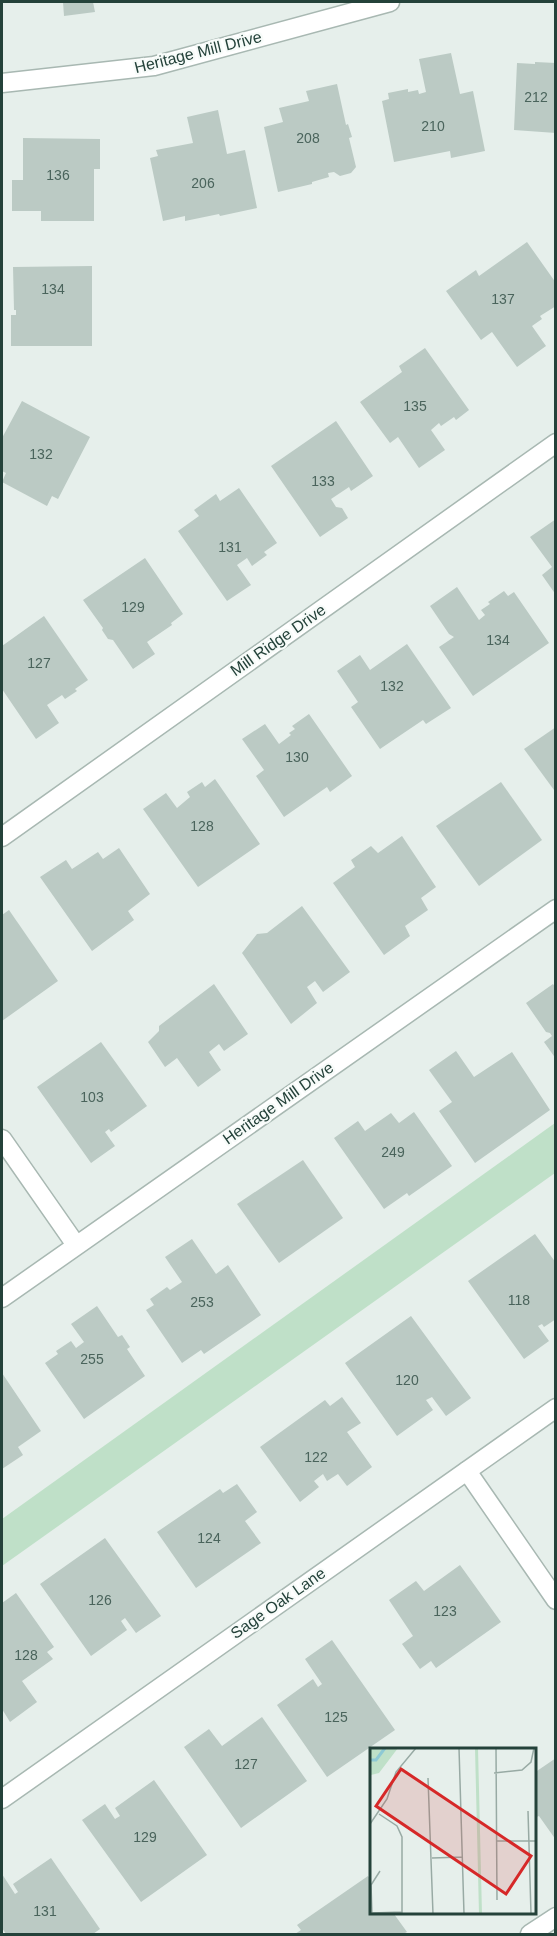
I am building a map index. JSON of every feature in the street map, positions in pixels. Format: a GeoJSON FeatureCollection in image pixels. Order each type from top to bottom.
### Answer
{"type":"FeatureCollection","features":[{"type":"Feature","properties":{"kind":"street","name":"Heritage Mill Drive"},"geometry":{"type":"LineString","coordinates":[[2,83],[153,66],[390,2]]}},
{"type":"Feature","properties":{"kind":"street","name":"Mill Ridge Drive"},"geometry":{"type":"LineString","coordinates":[[2,837],[555,443]]}},
{"type":"Feature","properties":{"kind":"street","name":"Heritage Mill Drive"},"geometry":{"type":"LineString","coordinates":[[2,1298],[555,909]]}},
{"type":"Feature","properties":{"kind":"street"},"geometry":{"type":"LineString","coordinates":[[2,1139],[76,1245]]}},
{"type":"Feature","properties":{"kind":"street","name":"Sage Oak Lane"},"geometry":{"type":"LineString","coordinates":[[2,1798],[555,1408]]}},
{"type":"Feature","properties":{"kind":"street"},"geometry":{"type":"LineString","coordinates":[[467,1471],[555,1599]]}},
{"type":"Feature","properties":{"kind":"street"},"geometry":{"type":"LineString","coordinates":[[530,1935],[555,1917]]}},
{"type":"Feature","properties":{"kind":"green space"},"geometry":{"type":"Polygon","coordinates":[[[555,1123],[555,1173],[2,1566],[2,1519],[555,1123]]]}},
{"type":"Feature","properties":{"kind":"building"},"geometry":{"type":"Polygon","coordinates":[[[63,2],[93,2],[95,12],[64,16],[63,2]]]}},
{"type":"Feature","properties":{"kind":"building"},"geometry":{"type":"Polygon","coordinates":[[[451,53],[460,94],[473,91],[485,151],[451,158],[450,151],[394,162],[382,101],[389,99],[388,93],[408,89],[408,92],[418,90],[419,94],[426,92],[419,59],[451,53]]]}},
{"type":"Feature","properties":{"kind":"building"},"geometry":{"type":"Polygon","coordinates":[[[535,62],[556,63],[556,133],[514,130],[517,63],[535,64],[535,62]]]}},
{"type":"Feature","properties":{"kind":"building"},"geometry":{"type":"Polygon","coordinates":[[[337,84],[346,125],[348,124],[352,137],[349,138],[356,167],[351,173],[340,176],[334,172],[328,173],[329,177],[312,182],[312,184],[278,192],[264,127],[283,122],[279,108],[309,101],[306,91],[337,84]]]}},
{"type":"Feature","properties":{"kind":"building"},"geometry":{"type":"Polygon","coordinates":[[[218,110],[227,154],[245,150],[257,208],[185,221],[185,216],[163,221],[150,158],[158,156],[156,150],[193,143],[187,117],[218,110]]]}},
{"type":"Feature","properties":{"kind":"building"},"geometry":{"type":"Polygon","coordinates":[[[23,138],[100,139],[100,169],[94,169],[94,221],[41,221],[41,211],[12,211],[12,180],[23,180],[23,138]]]}},
{"type":"Feature","properties":{"kind":"building"},"geometry":{"type":"Polygon","coordinates":[[[527,242],[556,283],[556,306],[540,316],[542,319],[532,326],[546,346],[517,367],[492,332],[481,340],[446,291],[476,270],[479,276],[527,242]]]}},
{"type":"Feature","properties":{"kind":"building"},"geometry":{"type":"Polygon","coordinates":[[[92,266],[92,346],[11,346],[11,315],[16,315],[13,267],[92,266]]]}},
{"type":"Feature","properties":{"kind":"building"},"geometry":{"type":"Polygon","coordinates":[[[425,348],[469,410],[456,420],[454,417],[441,426],[439,423],[431,430],[445,450],[419,468],[398,437],[390,443],[360,402],[402,372],[399,366],[425,348]]]}},
{"type":"Feature","properties":{"kind":"building"},"geometry":{"type":"Polygon","coordinates":[[[22,401],[90,437],[58,499],[52,496],[47,506],[2,482],[6,473],[2,471],[2,438],[22,401]]]}},
{"type":"Feature","properties":{"kind":"building"},"geometry":{"type":"Polygon","coordinates":[[[336,421],[373,476],[351,491],[349,487],[331,499],[336,507],[342,508],[348,518],[320,537],[271,466],[336,421]]]}},
{"type":"Feature","properties":{"kind":"building"},"geometry":{"type":"Polygon","coordinates":[[[239,488],[277,543],[264,552],[267,555],[252,566],[247,558],[237,565],[251,585],[227,601],[178,531],[199,516],[194,510],[216,494],[220,501],[239,488]]]}},
{"type":"Feature","properties":{"kind":"building"},"geometry":{"type":"Polygon","coordinates":[[[556,519],[556,595],[542,575],[552,567],[530,537],[556,519]]]}},
{"type":"Feature","properties":{"kind":"building"},"geometry":{"type":"Polygon","coordinates":[[[145,558],[183,614],[171,623],[172,625],[147,642],[155,654],[133,669],[113,640],[108,639],[83,600],[145,558]]]}},
{"type":"Feature","properties":{"kind":"building"},"geometry":{"type":"Polygon","coordinates":[[[457,587],[479,620],[485,615],[481,610],[490,604],[488,602],[504,591],[508,596],[514,592],[549,643],[473,696],[439,647],[454,637],[449,634],[430,606],[457,587]]]}},
{"type":"Feature","properties":{"kind":"building"},"geometry":{"type":"Polygon","coordinates":[[[44,616],[88,680],[65,699],[62,695],[47,705],[59,723],[36,739],[2,689],[2,646],[44,616]]]}},
{"type":"Feature","properties":{"kind":"building"},"geometry":{"type":"Polygon","coordinates":[[[407,644],[451,708],[426,724],[423,720],[380,749],[351,707],[358,702],[337,671],[360,655],[370,670],[407,644]]]}},
{"type":"Feature","properties":{"kind":"building"},"geometry":{"type":"Polygon","coordinates":[[[309,714],[352,776],[330,792],[327,787],[284,817],[256,776],[264,770],[242,739],[265,724],[279,744],[291,735],[289,733],[295,729],[292,726],[309,714]]]}},
{"type":"Feature","properties":{"kind":"building"},"geometry":{"type":"Polygon","coordinates":[[[556,727],[556,789],[554,790],[524,749],[556,727]]]}},
{"type":"Feature","properties":{"kind":"building"},"geometry":{"type":"Polygon","coordinates":[[[215,779],[260,844],[198,887],[143,809],[166,793],[177,808],[190,797],[187,792],[202,782],[205,787],[215,779]]]}},
{"type":"Feature","properties":{"kind":"building"},"geometry":{"type":"Polygon","coordinates":[[[501,782],[542,840],[479,886],[436,826],[501,782]]]}},
{"type":"Feature","properties":{"kind":"building"},"geometry":{"type":"Polygon","coordinates":[[[402,836],[436,887],[421,898],[428,910],[405,926],[410,936],[384,955],[333,883],[355,867],[351,860],[371,846],[378,853],[402,836]]]}},
{"type":"Feature","properties":{"kind":"building"},"geometry":{"type":"Polygon","coordinates":[[[119,848],[150,894],[128,911],[134,920],[92,951],[40,877],[66,860],[72,869],[98,852],[103,859],[119,848]]]}},
{"type":"Feature","properties":{"kind":"building"},"geometry":{"type":"Polygon","coordinates":[[[302,906],[350,972],[323,992],[315,981],[307,987],[317,1003],[291,1024],[242,953],[257,934],[267,933],[302,906]]]}},
{"type":"Feature","properties":{"kind":"building"},"geometry":{"type":"Polygon","coordinates":[[[9,910],[58,981],[2,1021],[2,915],[9,910]]]}},
{"type":"Feature","properties":{"kind":"building"},"geometry":{"type":"Polygon","coordinates":[[[214,984],[248,1034],[224,1051],[219,1044],[209,1052],[221,1070],[198,1087],[177,1058],[165,1067],[148,1042],[159,1031],[159,1026],[214,984]]]}},
{"type":"Feature","properties":{"kind":"building"},"geometry":{"type":"Polygon","coordinates":[[[553,984],[556,988],[556,1059],[544,1042],[552,1036],[546,1032],[526,1003],[553,984]]]}},
{"type":"Feature","properties":{"kind":"building"},"geometry":{"type":"Polygon","coordinates":[[[101,1042],[147,1106],[111,1132],[109,1129],[105,1132],[115,1146],[91,1163],[37,1087],[101,1042]]]}},
{"type":"Feature","properties":{"kind":"building"},"geometry":{"type":"Polygon","coordinates":[[[456,1051],[474,1077],[512,1052],[550,1110],[475,1163],[439,1111],[452,1102],[429,1070],[456,1051]]]}},
{"type":"Feature","properties":{"kind":"building"},"geometry":{"type":"Polygon","coordinates":[[[414,1112],[452,1166],[409,1196],[407,1193],[384,1209],[334,1138],[358,1121],[365,1131],[391,1113],[399,1123],[414,1112]]]}},
{"type":"Feature","properties":{"kind":"building"},"geometry":{"type":"Polygon","coordinates":[[[303,1160],[343,1218],[279,1263],[237,1204],[303,1160]]]}},
{"type":"Feature","properties":{"kind":"building"},"geometry":{"type":"Polygon","coordinates":[[[535,1234],[556,1263],[556,1319],[544,1327],[542,1324],[538,1326],[549,1341],[524,1359],[468,1281],[535,1234]]]}},
{"type":"Feature","properties":{"kind":"building"},"geometry":{"type":"Polygon","coordinates":[[[192,1239],[216,1274],[228,1265],[261,1315],[204,1354],[201,1350],[182,1363],[146,1310],[154,1305],[150,1299],[167,1287],[170,1290],[182,1282],[165,1257],[192,1239]]]}},
{"type":"Feature","properties":{"kind":"building"},"geometry":{"type":"Polygon","coordinates":[[[97,1306],[118,1337],[122,1335],[130,1347],[127,1349],[145,1376],[84,1419],[45,1363],[58,1354],[56,1351],[71,1341],[76,1348],[84,1342],[71,1324],[97,1306]]]}},
{"type":"Feature","properties":{"kind":"building"},"geometry":{"type":"Polygon","coordinates":[[[411,1316],[471,1398],[446,1416],[432,1397],[426,1400],[433,1410],[397,1436],[345,1363],[411,1316]]]}},
{"type":"Feature","properties":{"kind":"building"},"geometry":{"type":"Polygon","coordinates":[[[2,1373],[41,1431],[18,1447],[23,1455],[2,1469],[2,1373]]]}},
{"type":"Feature","properties":{"kind":"building"},"geometry":{"type":"Polygon","coordinates":[[[342,1397],[361,1423],[347,1432],[372,1467],[347,1486],[338,1474],[327,1481],[323,1474],[314,1481],[319,1487],[300,1502],[260,1447],[325,1400],[330,1406],[342,1397]]]}},
{"type":"Feature","properties":{"kind":"building"},"geometry":{"type":"Polygon","coordinates":[[[237,1484],[257,1512],[245,1521],[261,1543],[196,1588],[157,1532],[220,1489],[223,1493],[237,1484]]]}},
{"type":"Feature","properties":{"kind":"building"},"geometry":{"type":"Polygon","coordinates":[[[105,1538],[161,1616],[136,1633],[125,1618],[121,1621],[127,1630],[91,1656],[40,1584],[105,1538]]]}},
{"type":"Feature","properties":{"kind":"building"},"geometry":{"type":"Polygon","coordinates":[[[460,1565],[501,1622],[436,1668],[431,1661],[420,1669],[402,1644],[413,1636],[389,1600],[416,1581],[424,1591],[460,1565]]]}},
{"type":"Feature","properties":{"kind":"building"},"geometry":{"type":"Polygon","coordinates":[[[16,1593],[54,1647],[47,1652],[53,1659],[22,1681],[37,1702],[10,1722],[2,1709],[2,1603],[16,1593]]]}},
{"type":"Feature","properties":{"kind":"building"},"geometry":{"type":"Polygon","coordinates":[[[332,1640],[395,1730],[327,1777],[277,1705],[313,1679],[318,1687],[322,1684],[305,1659],[332,1640]]]}},
{"type":"Feature","properties":{"kind":"building"},"geometry":{"type":"Polygon","coordinates":[[[262,1717],[307,1781],[241,1828],[184,1747],[209,1729],[222,1746],[262,1717]]]}},
{"type":"Feature","properties":{"kind":"building"},"geometry":{"type":"Polygon","coordinates":[[[556,1758],[556,1840],[539,1816],[536,1817],[536,1772],[556,1758]]]}},
{"type":"Feature","properties":{"kind":"building"},"geometry":{"type":"Polygon","coordinates":[[[154,1780],[207,1855],[141,1902],[82,1820],[105,1804],[115,1819],[120,1816],[115,1808],[154,1780]]]}},
{"type":"Feature","properties":{"kind":"building"},"geometry":{"type":"Polygon","coordinates":[[[51,1858],[100,1929],[93,1934],[6,1934],[2,1928],[2,1874],[15,1894],[18,1892],[13,1884],[51,1858]]]}},
{"type":"Feature","properties":{"kind":"building"},"geometry":{"type":"Polygon","coordinates":[[[368,1876],[370,1879],[370,1915],[395,1915],[407,1932],[403,1934],[295,1934],[301,1930],[297,1925],[368,1876]]]}}]}
